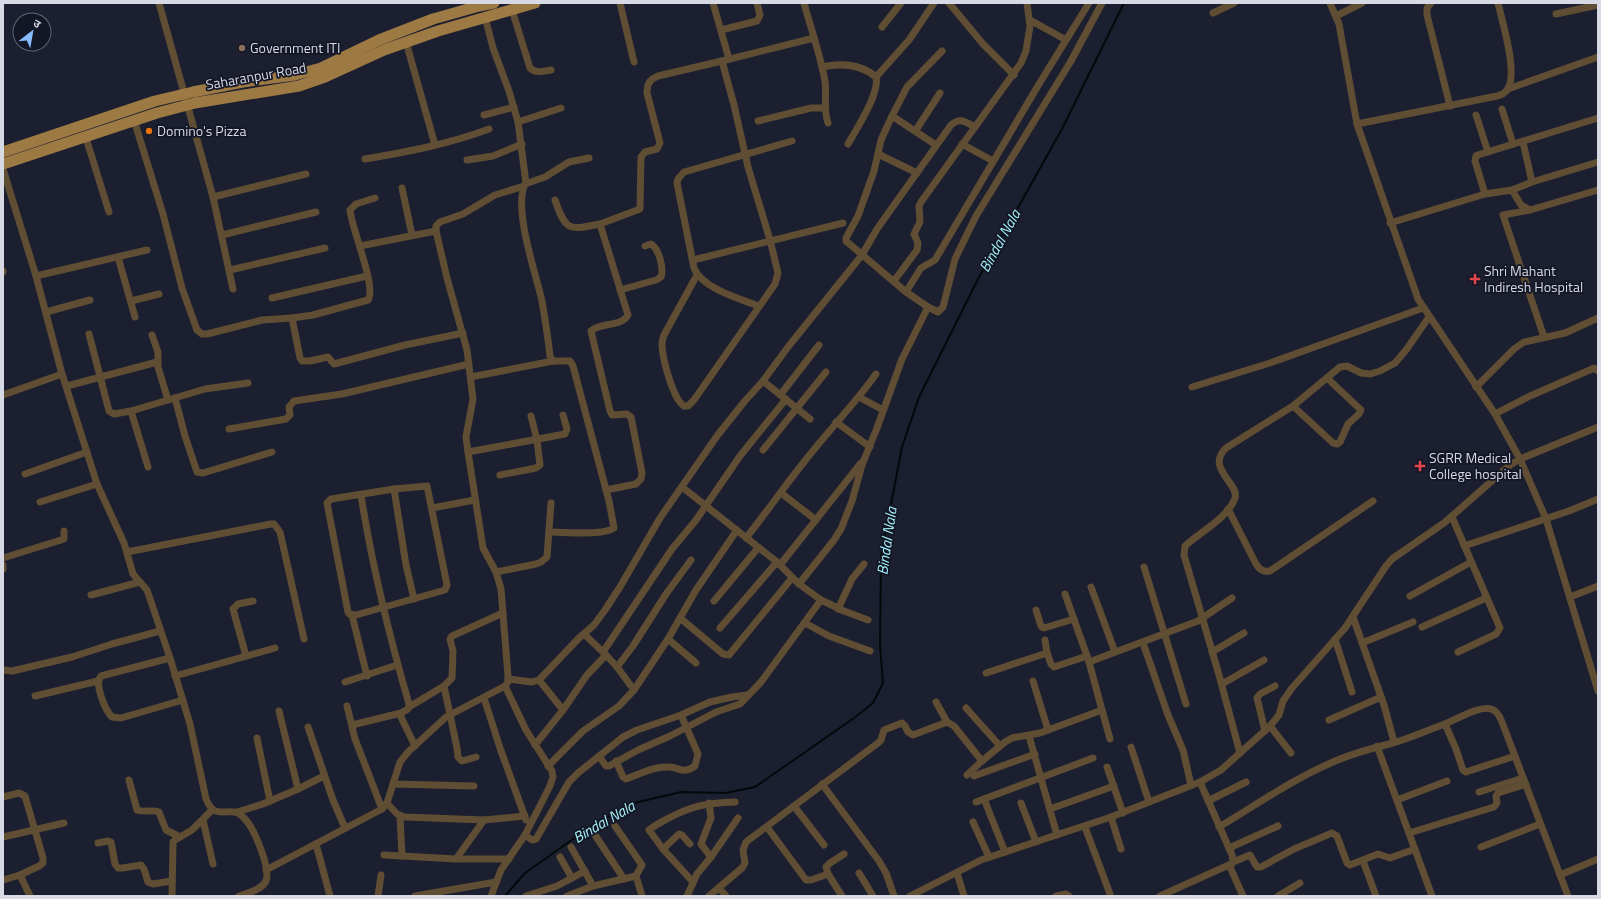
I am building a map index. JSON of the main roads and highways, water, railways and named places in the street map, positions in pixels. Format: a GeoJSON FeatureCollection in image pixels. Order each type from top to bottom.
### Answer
{"type":"FeatureCollection","features":[{"type":"Feature","properties":{"kind":"main road","name":"Saharanpur Road"},"geometry":{"type":"LineString","coordinates":[[3,164],[86,138],[186,99],[243,82],[295,75],[321,68],[379,40],[433,19],[494,3]]}},
{"type":"Feature","properties":{"kind":"main road","name":"Saharanpur Road"},"geometry":{"type":"LineString","coordinates":[[3,152],[156,101],[299,86],[325,78],[384,50],[406,42],[485,16],[535,3]]}},
{"type":"Feature","properties":{"kind":"waterway","name":"Bindal Nala"},"geometry":{"type":"LineString","coordinates":[[505,896],[525,873],[593,825],[634,803],[681,792],[725,793],[755,787],[854,718],[873,703],[883,683],[880,645],[881,556],[902,447],[919,397],[978,279],[1062,129],[1124,3]]}},
{"type":"Feature","properties":{"kind":"place","name":"Government ITI"},"geometry":{"type":"Point","coordinates":[242,48]}},
{"type":"Feature","properties":{"kind":"place","name":"Domino's Pizza"},"geometry":{"type":"Point","coordinates":[149,131]}},
{"type":"Feature","properties":{"kind":"place","name":"Shri Mahant Indiresh Hospital"},"geometry":{"type":"Point","coordinates":[1475,279]}},
{"type":"Feature","properties":{"kind":"place","name":"SGRR Medical College hospital"},"geometry":{"type":"Point","coordinates":[1420,466]}}]}
